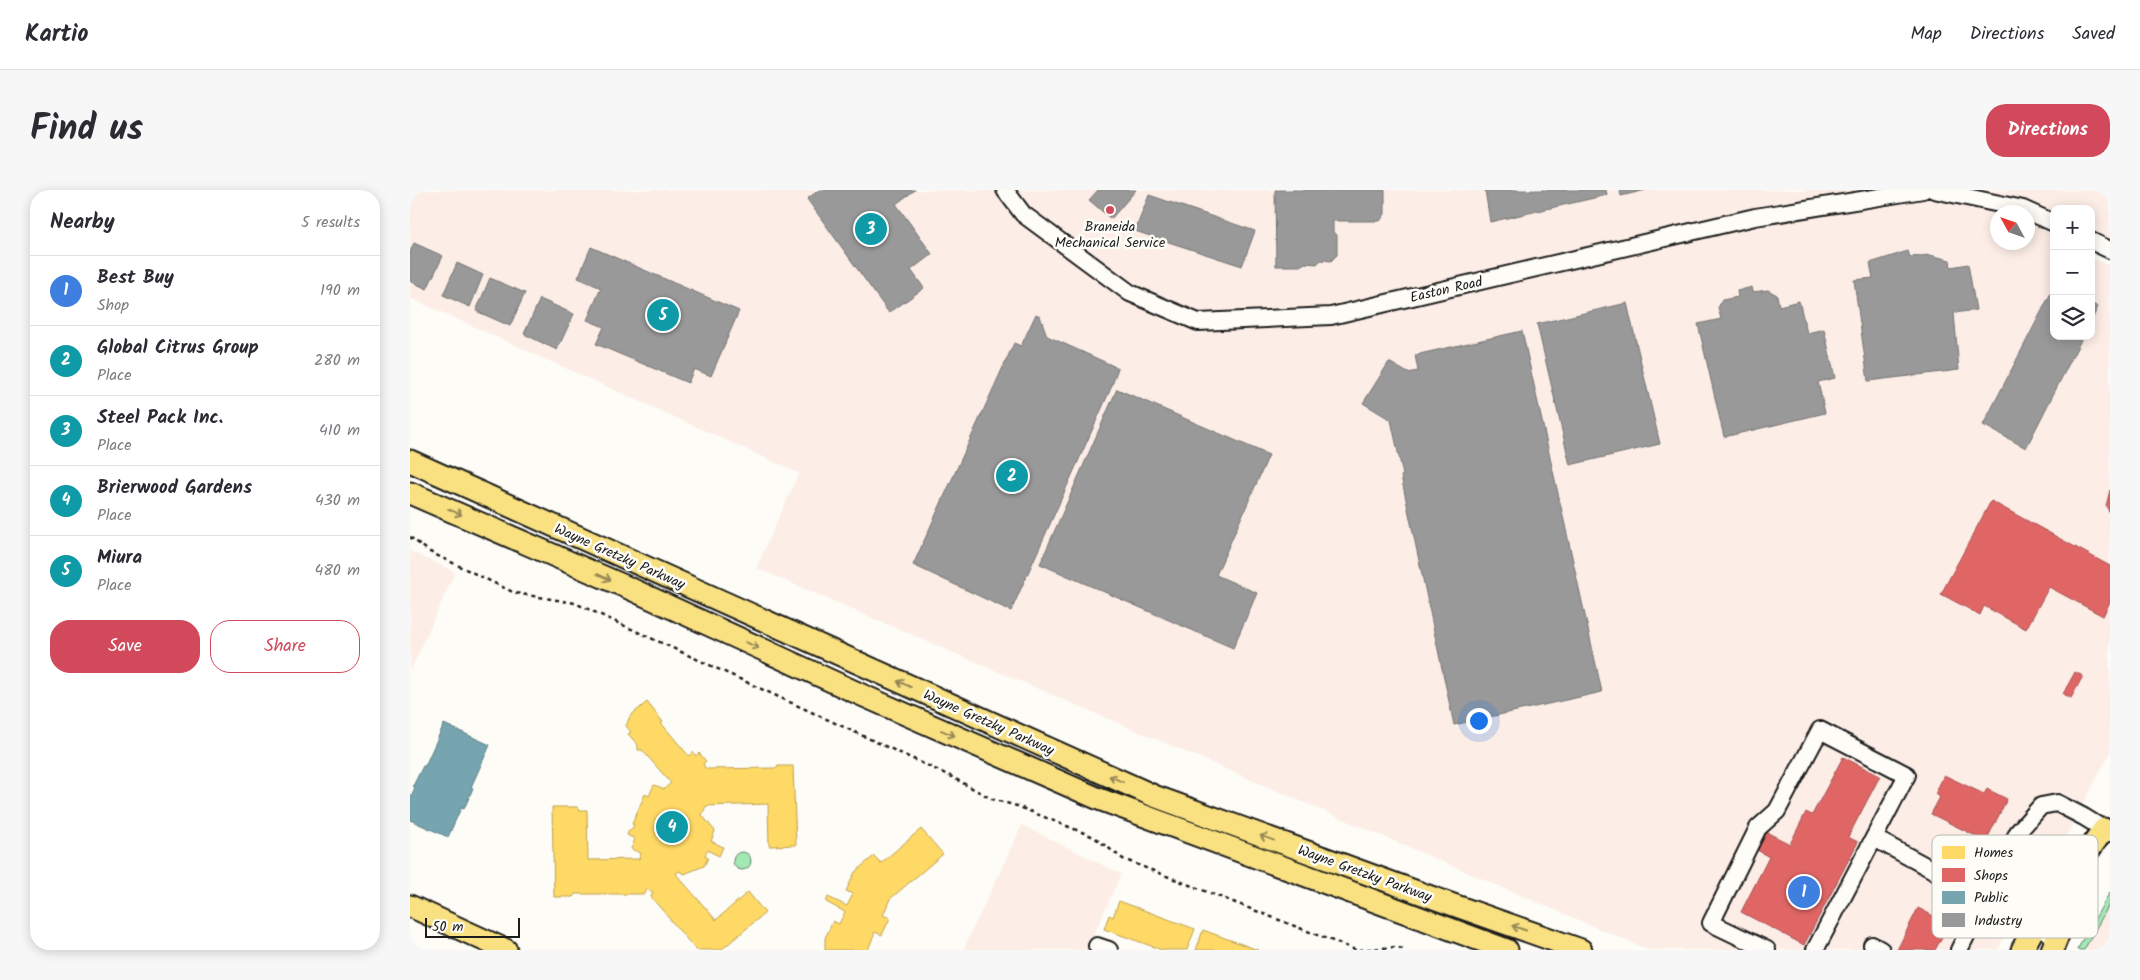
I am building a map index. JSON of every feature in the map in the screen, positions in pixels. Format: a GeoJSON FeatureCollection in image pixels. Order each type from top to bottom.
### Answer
{"type":"FeatureCollection","features":[{"type":"Feature","properties":{"kind":"main road","name":"Wayne Gretzky Parkway"},"geometry":{"type":"LineString","coordinates":[[410,461],[1154,796],[1581,950]]}},
{"type":"Feature","properties":{"kind":"main road","name":"Wayne Gretzky Parkway"},"geometry":{"type":"LineString","coordinates":[[410,493],[631,589],[864,696],[1099,798],[1507,950]]}},
{"type":"Feature","properties":{"kind":"main road"},"geometry":{"type":"LineString","coordinates":[[2098,841],[2108,827]]}},
{"type":"Feature","properties":{"kind":"main road"},"geometry":{"type":"LineString","coordinates":[[2098,841],[2108,827]]}},
{"type":"Feature","properties":{"kind":"main road"},"geometry":{"type":"LineString","coordinates":[[410,906],[506,950]]}},
{"type":"Feature","properties":{"kind":"main road"},"geometry":{"type":"LineString","coordinates":[[2022,950],[2028,938]]}},
{"type":"Feature","properties":{"kind":"street","name":"Easton Road"},"geometry":{"type":"LineString","coordinates":[[1006,190],[1023,214],[1130,293],[1198,322],[1331,316],[1755,217],[1923,190]]}},
{"type":"Feature","properties":{"kind":"street"},"geometry":{"type":"LineString","coordinates":[[1934,190],[2023,208],[2050,221]]}},
{"type":"Feature","properties":{"kind":"street"},"geometry":{"type":"LineString","coordinates":[[2095,243],[2110,250]]}},
{"type":"Feature","properties":{"kind":"street"},"geometry":{"type":"LineString","coordinates":[[1768,950],[1711,922],[1758,828],[1778,811],[1820,730],[1907,775],[1815,950]]}},
{"type":"Feature","properties":{"kind":"street"},"geometry":{"type":"LineString","coordinates":[[2016,835],[2041,806],[2057,803],[2108,827]]}},
{"type":"Feature","properties":{"kind":"street"},"geometry":{"type":"LineString","coordinates":[[1874,838],[1932,870]]}},
{"type":"Feature","properties":{"kind":"street"},"geometry":{"type":"LineString","coordinates":[[1959,950],[1965,938]]}},
{"type":"Feature","properties":{"kind":"path"},"geometry":{"type":"LineString","coordinates":[[410,536],[430,552],[515,592],[575,603],[950,776],[992,799],[1017,806],[1094,837],[1123,859],[1357,950],[1396,946],[1406,950]]}},
{"type":"Feature","properties":{"kind":"shaded area"},"geometry":{"type":"Polygon","coordinates":[[[414,190],[2110,190],[2110,239],[2095,233],[2095,205],[2050,205],[2050,340],[2095,340],[2095,260],[2110,266],[2110,753],[2067,835],[1932,835],[1932,938],[2005,938],[1997,950],[1649,950],[756,568],[799,473],[410,298],[410,199],[414,190]]]}},
{"type":"Feature","properties":{"kind":"shaded area"},"geometry":{"type":"Polygon","coordinates":[[[410,551],[455,572],[410,672],[410,551]]]}},
{"type":"Feature","properties":{"kind":"shaded area"},"geometry":{"type":"Polygon","coordinates":[[[1022,825],[1121,874],[1087,950],[963,950],[1022,825]]]}},
{"type":"Feature","properties":{"kind":"shaded area"},"geometry":{"type":"Polygon","coordinates":[[[2110,897],[2110,950],[2082,950],[2088,938],[2098,938],[2098,920],[2110,897]]]}},
{"type":"Feature","properties":{"kind":"green space"},"geometry":{"type":"Polygon","coordinates":[[[742,852],[748,855],[751,861],[748,867],[742,870],[736,867],[733,861],[736,855],[742,852]]]}},
{"type":"Feature","properties":{"kind":"green space"},"geometry":{"type":"Polygon","coordinates":[[[2110,892],[2110,903],[2098,925],[2098,913],[2110,892]]]}},
{"type":"Feature","properties":{"kind":"green space"},"geometry":{"type":"Polygon","coordinates":[[[2084,938],[2091,938],[2084,950],[2077,950],[2084,938]]]}},
{"type":"Feature","properties":{"kind":"building: Homes"},"geometry":{"type":"Polygon","coordinates":[[[647,702],[663,722],[661,723],[689,756],[693,752],[696,756],[699,753],[706,761],[703,764],[706,769],[793,766],[796,845],[769,846],[768,804],[706,806],[702,815],[715,831],[711,841],[723,847],[719,856],[707,850],[705,856],[708,858],[704,866],[684,874],[679,871],[676,874],[716,920],[748,892],[765,913],[721,950],[696,950],[651,897],[653,892],[647,889],[645,894],[575,894],[573,897],[554,897],[552,807],[577,807],[580,810],[587,810],[588,860],[639,859],[641,853],[631,849],[635,839],[627,835],[629,830],[634,825],[632,824],[645,794],[649,796],[654,785],[664,789],[671,783],[642,750],[638,750],[638,745],[628,734],[631,732],[626,726],[630,716],[647,702]]]}},
{"type":"Feature","properties":{"kind":"building: Homes"},"geometry":{"type":"Polygon","coordinates":[[[921,829],[943,854],[890,899],[883,915],[890,918],[882,935],[875,932],[868,950],[825,950],[825,938],[833,921],[839,924],[845,912],[826,902],[828,897],[847,906],[853,894],[846,891],[855,872],[874,856],[881,863],[921,829]]]}},
{"type":"Feature","properties":{"kind":"building: Homes"},"geometry":{"type":"Polygon","coordinates":[[[1119,901],[1195,929],[1187,950],[1162,950],[1104,929],[1109,915],[1113,917],[1119,901]]]}},
{"type":"Feature","properties":{"kind":"building: Homes"},"geometry":{"type":"Polygon","coordinates":[[[1203,930],[1258,950],[1196,950],[1203,930]]]}},
{"type":"Feature","properties":{"kind":"building: Shops"},"geometry":{"type":"Polygon","coordinates":[[[2110,490],[2110,513],[2106,506],[2110,490]]]}},
{"type":"Feature","properties":{"kind":"building: Shops"},"geometry":{"type":"Polygon","coordinates":[[[1991,501],[2110,566],[2110,602],[2103,616],[2049,587],[2026,629],[1984,606],[1980,615],[1941,594],[1991,501]]]}},
{"type":"Feature","properties":{"kind":"building: Shops"},"geometry":{"type":"Polygon","coordinates":[[[2075,672],[2083,676],[2071,698],[2063,694],[2075,672]]]}},
{"type":"Feature","properties":{"kind":"building: Shops"},"geometry":{"type":"Polygon","coordinates":[[[1843,757],[1880,776],[1848,837],[1858,842],[1804,945],[1741,912],[1769,857],[1757,850],[1766,832],[1790,844],[1806,812],[1812,815],[1843,757]]]}},
{"type":"Feature","properties":{"kind":"building: Shops"},"geometry":{"type":"Polygon","coordinates":[[[1944,775],[1984,794],[1987,789],[2007,799],[1989,835],[1974,835],[1931,814],[1940,797],[1935,794],[1944,775]]]}},
{"type":"Feature","properties":{"kind":"building: Shops"},"geometry":{"type":"Polygon","coordinates":[[[1918,908],[1932,915],[1932,938],[1941,938],[1935,950],[1897,950],[1918,908]]]}},
{"type":"Feature","properties":{"kind":"building: Public"},"geometry":{"type":"Polygon","coordinates":[[[444,724],[490,745],[471,787],[473,788],[464,809],[461,808],[448,837],[410,820],[410,799],[415,787],[413,786],[423,766],[425,766],[444,724]]]}},
{"type":"Feature","properties":{"kind":"building: Industry"},"geometry":{"type":"Polygon","coordinates":[[[819,190],[915,190],[896,204],[932,254],[911,270],[924,288],[889,313],[807,199],[819,190]]]}},
{"type":"Feature","properties":{"kind":"building: Industry","name":"Braneida Mechanical Service"},"geometry":{"type":"Polygon","coordinates":[[[1098,190],[1136,190],[1111,219],[1089,200],[1098,190]]]}},
{"type":"Feature","properties":{"kind":"building: Industry"},"geometry":{"type":"Polygon","coordinates":[[[1275,190],[1385,190],[1385,214],[1380,221],[1333,221],[1333,232],[1337,235],[1337,255],[1331,261],[1321,260],[1317,264],[1305,263],[1300,266],[1276,266],[1275,190]]]}},
{"type":"Feature","properties":{"kind":"building: Industry"},"geometry":{"type":"Polygon","coordinates":[[[1485,190],[1606,190],[1607,195],[1490,222],[1485,190]]]}},
{"type":"Feature","properties":{"kind":"building: Industry"},"geometry":{"type":"Polygon","coordinates":[[[1620,190],[1646,190],[1621,196],[1620,190]]]}},
{"type":"Feature","properties":{"kind":"building: Industry"},"geometry":{"type":"Polygon","coordinates":[[[1149,195],[1255,231],[1242,266],[1135,231],[1149,195]]]}},
{"type":"Feature","properties":{"kind":"building: Industry"},"geometry":{"type":"Polygon","coordinates":[[[414,243],[443,256],[427,289],[410,281],[410,252],[414,243]]]}},
{"type":"Feature","properties":{"kind":"building: Industry"},"geometry":{"type":"Polygon","coordinates":[[[591,247],[739,311],[711,376],[694,369],[688,383],[596,344],[604,327],[587,320],[601,288],[578,278],[591,247]]]}},
{"type":"Feature","properties":{"kind":"building: Industry"},"geometry":{"type":"Polygon","coordinates":[[[1908,251],[1910,257],[1930,255],[1950,260],[1951,267],[1968,264],[1976,310],[1954,313],[1959,370],[1868,381],[1854,280],[1873,278],[1870,263],[1908,251]]]}},
{"type":"Feature","properties":{"kind":"building: Industry"},"geometry":{"type":"Polygon","coordinates":[[[457,263],[483,275],[470,307],[443,295],[457,263]]]}},
{"type":"Feature","properties":{"kind":"building: Industry"},"geometry":{"type":"Polygon","coordinates":[[[490,278],[525,293],[510,326],[476,311],[490,278]]]}},
{"type":"Feature","properties":{"kind":"building: Industry"},"geometry":{"type":"Polygon","coordinates":[[[1752,287],[1753,292],[1768,290],[1777,295],[1779,306],[1799,301],[1807,333],[1824,329],[1835,378],[1818,382],[1825,413],[1724,437],[1698,324],[1721,319],[1718,308],[1722,300],[1738,297],[1737,291],[1752,287]]]}},
{"type":"Feature","properties":{"kind":"building: Industry"},"geometry":{"type":"Polygon","coordinates":[[[2050,295],[2050,340],[2081,340],[2026,448],[1983,425],[2050,295]]]}},
{"type":"Feature","properties":{"kind":"building: Industry"},"geometry":{"type":"Polygon","coordinates":[[[540,299],[574,314],[557,350],[524,334],[540,299]]]}},
{"type":"Feature","properties":{"kind":"building: Industry"},"geometry":{"type":"Polygon","coordinates":[[[1627,303],[1660,444],[1570,465],[1537,324],[1627,303]]]}},
{"type":"Feature","properties":{"kind":"building: Industry"},"geometry":{"type":"Polygon","coordinates":[[[1036,314],[1040,316],[1047,336],[1118,368],[1111,388],[1011,611],[913,565],[1014,343],[1021,346],[1036,314]]]}},
{"type":"Feature","properties":{"kind":"building: Industry"},"geometry":{"type":"Polygon","coordinates":[[[1522,331],[1602,692],[1454,725],[1401,476],[1403,475],[1391,420],[1363,403],[1389,362],[1408,373],[1418,371],[1415,355],[1522,331]]]}},
{"type":"Feature","properties":{"kind":"building: Industry"},"geometry":{"type":"Polygon","coordinates":[[[1117,389],[1269,455],[1216,575],[1257,593],[1233,648],[1040,564],[1117,389]]]}},
{"type":"Feature","properties":{"kind":"place","name":"Braneida Mechanical Service"},"geometry":{"type":"Point","coordinates":[1110,210]}},
{"type":"Feature","properties":{"kind":"place","name":"Steel Pack Inc."},"geometry":{"type":"Point","coordinates":[871,229]}},
{"type":"Feature","properties":{"kind":"place","name":"Miura"},"geometry":{"type":"Point","coordinates":[663,315]}},
{"type":"Feature","properties":{"kind":"place","name":"Global Citrus Group"},"geometry":{"type":"Point","coordinates":[1012,476]}},
{"type":"Feature","properties":{"kind":"place","name":"Brierwood Gardens"},"geometry":{"type":"Point","coordinates":[672,827]}},
{"type":"Feature","properties":{"kind":"place","name":"Best Buy"},"geometry":{"type":"Point","coordinates":[1804,892]}}]}
